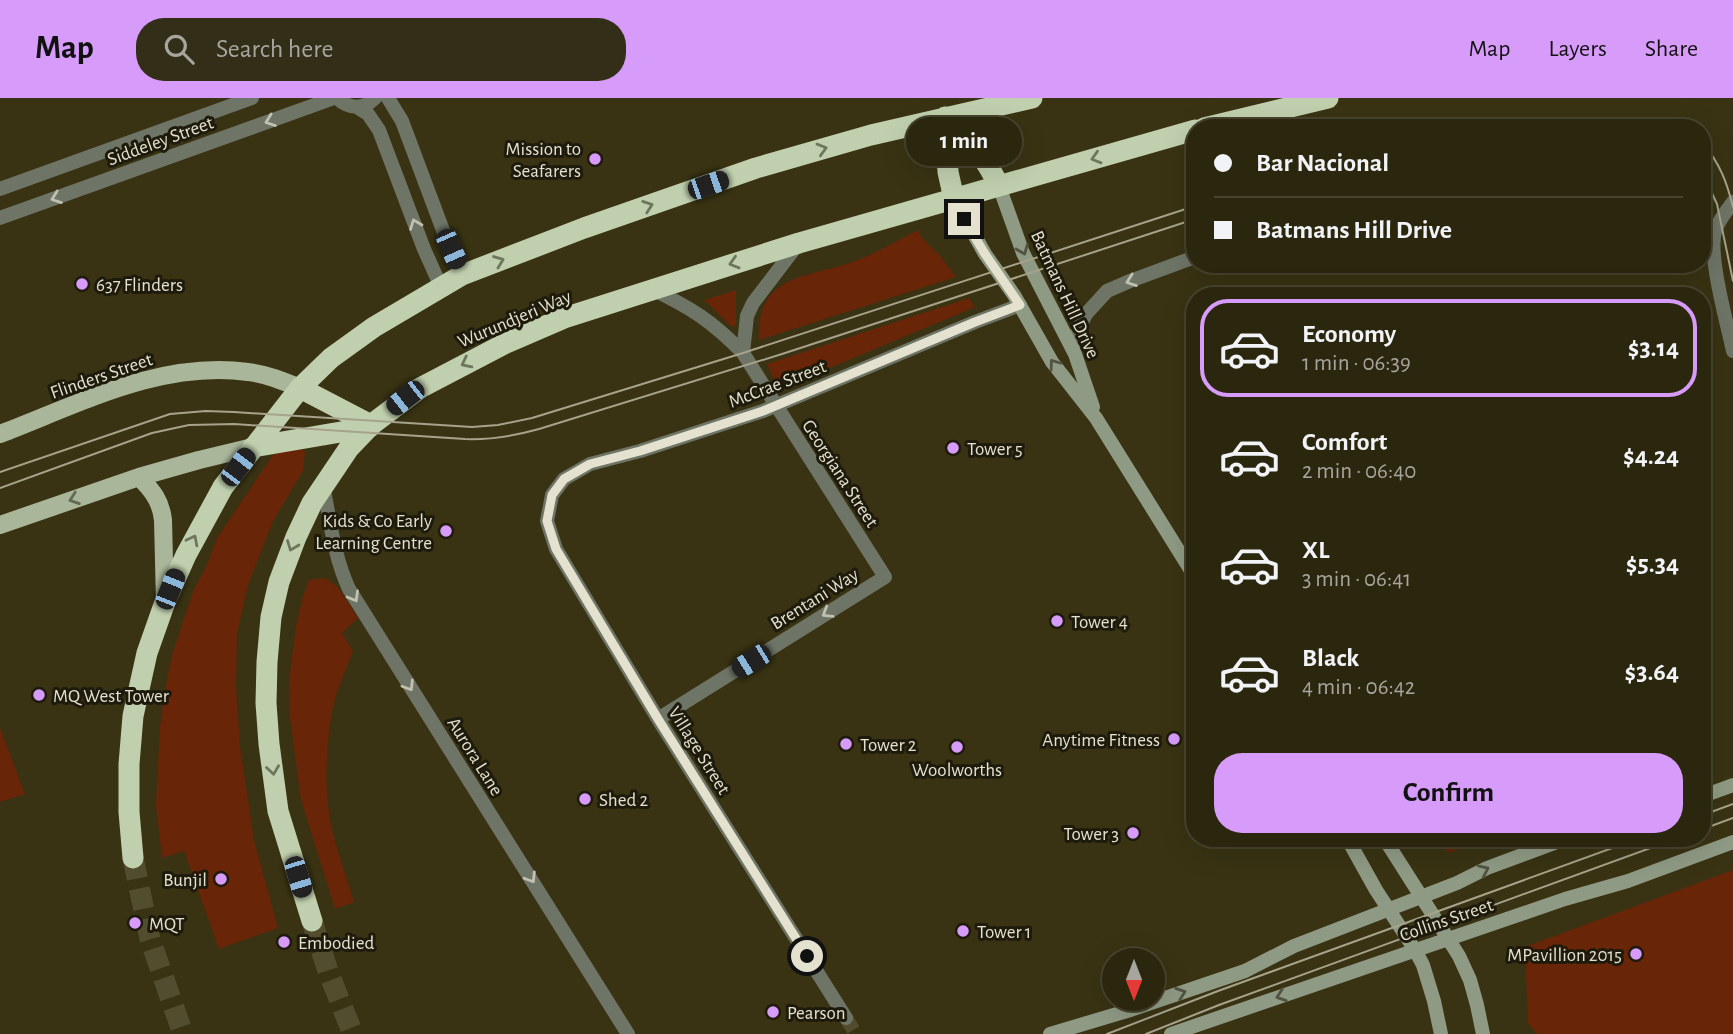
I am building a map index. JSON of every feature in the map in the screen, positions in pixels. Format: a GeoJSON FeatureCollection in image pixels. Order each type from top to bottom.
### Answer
{"type":"FeatureCollection","features":[{"type":"Feature","properties":{"kind":"highway"},"geometry":{"type":"LineString","coordinates":[[133,858],[129,764],[133,716],[147,653],[176,574],[223,487],[300,388],[331,358],[363,335],[462,275],[584,228],[756,169],[871,135],[1032,98]]}},
{"type":"Feature","properties":{"kind":"highway"},"geometry":{"type":"LineString","coordinates":[[1240,119],[1328,98]]}},
{"type":"Feature","properties":{"kind":"highway"},"geometry":{"type":"LineString","coordinates":[[946,117],[959,127],[978,150],[999,187]]}},
{"type":"Feature","properties":{"kind":"highway"},"geometry":{"type":"LineString","coordinates":[[946,117],[947,172],[954,199]]}},
{"type":"Feature","properties":{"kind":"highway","name":"Wurundjeri Way"},"geometry":{"type":"LineString","coordinates":[[312,921],[278,811],[266,703],[271,617],[279,582],[312,503],[349,448],[370,426],[420,388],[506,343],[564,318],[799,243],[1186,132]]}},
{"type":"Feature","properties":{"kind":"highway"},"geometry":{"type":"LineString","coordinates":[[300,388],[370,426]]}},
{"type":"Feature","properties":{"kind":"highway"},"geometry":{"type":"LineString","coordinates":[[253,447],[370,426]]}},
{"type":"Feature","properties":{"kind":"main road","name":"Flinders Street"},"geometry":{"type":"LineString","coordinates":[[0,434],[136,382],[166,374],[216,370],[247,371],[275,377],[300,388]]}},
{"type":"Feature","properties":{"kind":"main road"},"geometry":{"type":"LineString","coordinates":[[0,525],[139,477],[253,447]]}},
{"type":"Feature","properties":{"kind":"main road"},"geometry":{"type":"LineString","coordinates":[[139,477],[155,494],[162,508],[165,603]]}},
{"type":"Feature","properties":{"kind":"street","name":"Siddeley Street"},"geometry":{"type":"LineString","coordinates":[[0,189],[252,98]]}},
{"type":"Feature","properties":{"kind":"street","name":"Siddeley Street"},"geometry":{"type":"LineString","coordinates":[[0,218],[335,98]]}},
{"type":"Feature","properties":{"kind":"street"},"geometry":{"type":"LineString","coordinates":[[335,98],[348,106],[357,107],[365,106],[375,98]]}},
{"type":"Feature","properties":{"kind":"street"},"geometry":{"type":"LineString","coordinates":[[388,98],[401,121],[462,275]]}},
{"type":"Feature","properties":{"kind":"street"},"geometry":{"type":"LineString","coordinates":[[357,107],[368,114],[379,130],[441,287]]}},
{"type":"Feature","properties":{"kind":"street"},"geometry":{"type":"LineString","coordinates":[[176,127],[184,152]]}},
{"type":"Feature","properties":{"kind":"street"},"geometry":{"type":"LineString","coordinates":[[401,190],[424,182]]}},
{"type":"Feature","properties":{"kind":"street","name":"Batmans Hill Drive"},"geometry":{"type":"LineString","coordinates":[[999,187],[1023,253],[1072,348],[1096,418]]}},
{"type":"Feature","properties":{"kind":"street","name":"Batmans Hill Drive"},"geometry":{"type":"LineString","coordinates":[[954,199],[1052,362],[1096,418],[1186,563]]}},
{"type":"Feature","properties":{"kind":"street"},"geometry":{"type":"LineString","coordinates":[[1716,268],[1716,230],[1733,202]]}},
{"type":"Feature","properties":{"kind":"street"},"geometry":{"type":"LineString","coordinates":[[743,353],[750,308],[799,243]]}},
{"type":"Feature","properties":{"kind":"street"},"geometry":{"type":"LineString","coordinates":[[1711,246],[1733,351]]}},
{"type":"Feature","properties":{"kind":"street"},"geometry":{"type":"LineString","coordinates":[[1072,348],[1086,314],[1107,291],[1186,260]]}},
{"type":"Feature","properties":{"kind":"street","name":"Georgiana Street"},"geometry":{"type":"LineString","coordinates":[[652,289],[702,316],[743,353],[885,577]]}},
{"type":"Feature","properties":{"kind":"street","name":"McCrae Street"},"geometry":{"type":"LineString","coordinates":[[552,495],[564,479],[590,464],[640,451],[775,407],[1020,305]]}},
{"type":"Feature","properties":{"kind":"street","name":"Aurora Lane"},"geometry":{"type":"LineString","coordinates":[[323,485],[337,555],[349,589],[628,1034]]}},
{"type":"Feature","properties":{"kind":"street","name":"Village Street"},"geometry":{"type":"LineString","coordinates":[[552,495],[547,521],[556,549],[658,719],[845,1018]]}},
{"type":"Feature","properties":{"kind":"street","name":"Brentani Way"},"geometry":{"type":"LineString","coordinates":[[658,719],[885,577]]}},
{"type":"Feature","properties":{"kind":"street"},"geometry":{"type":"LineString","coordinates":[[1711,793],[1733,785]]}},
{"type":"Feature","properties":{"kind":"street","name":"Collins Street"},"geometry":{"type":"LineString","coordinates":[[1171,1034],[1565,899],[1628,881],[1733,842]]}},
{"type":"Feature","properties":{"kind":"street"},"geometry":{"type":"LineString","coordinates":[[1352,847],[1423,965],[1441,1034]]}},
{"type":"Feature","properties":{"kind":"street"},"geometry":{"type":"LineString","coordinates":[[1390,847],[1459,956],[1470,980],[1483,1034]]}},
{"type":"Feature","properties":{"kind":"street","name":"Collins Street"},"geometry":{"type":"LineString","coordinates":[[1050,1034],[1245,971],[1294,946],[1544,847]]}},
{"type":"Feature","properties":{"kind":"shaded area"},"geometry":{"type":"Polygon","coordinates":[[[918,230],[956,277],[759,340],[760,319],[765,303],[774,291],[785,283],[859,260],[918,230]]]}},
{"type":"Feature","properties":{"kind":"shaded area"},"geometry":{"type":"Polygon","coordinates":[[[736,290],[736,324],[734,327],[704,300],[736,290]]]}},
{"type":"Feature","properties":{"kind":"shaded area"},"geometry":{"type":"Polygon","coordinates":[[[969,298],[975,307],[787,386],[777,382],[767,364],[969,298]]]}},
{"type":"Feature","properties":{"kind":"shaded area"},"geometry":{"type":"Polygon","coordinates":[[[293,445],[305,452],[303,471],[273,521],[248,585],[237,634],[236,686],[240,747],[254,840],[278,928],[219,949],[184,851],[162,858],[156,806],[160,726],[165,690],[172,655],[194,589],[217,538],[277,449],[293,445]]]}},
{"type":"Feature","properties":{"kind":"shaded area"},"geometry":{"type":"Polygon","coordinates":[[[325,578],[338,587],[358,618],[342,633],[353,651],[335,701],[328,749],[330,816],[354,902],[335,909],[301,800],[290,718],[289,679],[303,596],[309,580],[325,578]]]}},
{"type":"Feature","properties":{"kind":"shaded area"},"geometry":{"type":"Polygon","coordinates":[[[0,728],[25,794],[0,802],[0,728]]]}},
{"type":"Feature","properties":{"kind":"shaded area"},"geometry":{"type":"Polygon","coordinates":[[[1444,847],[1463,847],[1448,853],[1444,847]]]}},
{"type":"Feature","properties":{"kind":"shaded area"},"geometry":{"type":"Polygon","coordinates":[[[1733,870],[1733,1034],[1537,1034],[1528,1023],[1525,947],[1733,870]]]}},
{"type":"Feature","properties":{"kind":"tunnel"},"geometry":{"type":"LineString","coordinates":[[133,858],[150,939],[183,1034]]}},
{"type":"Feature","properties":{"kind":"tunnel"},"geometry":{"type":"LineString","coordinates":[[312,921],[353,1034]]}},
{"type":"Feature","properties":{"kind":"tunnel"},"geometry":{"type":"LineString","coordinates":[[846,1018],[856,1034]]}},
{"type":"Feature","properties":{"kind":"tram line"},"geometry":{"type":"LineString","coordinates":[[1596,119],[1643,119]]}},
{"type":"Feature","properties":{"kind":"tram line"},"geometry":{"type":"LineString","coordinates":[[1711,154],[1722,174],[1733,207]]}},
{"type":"Feature","properties":{"kind":"tram line"},"geometry":{"type":"LineString","coordinates":[[1711,191],[1717,204],[1733,281]]}},
{"type":"Feature","properties":{"kind":"tram line"},"geometry":{"type":"LineString","coordinates":[[0,472],[170,414],[234,412],[472,427],[532,418],[743,353],[1186,209]]}},
{"type":"Feature","properties":{"kind":"tram line"},"geometry":{"type":"LineString","coordinates":[[0,488],[152,433],[189,425],[234,424],[465,439],[521,434],[782,354],[1186,222]]}},
{"type":"Feature","properties":{"kind":"tram line"},"geometry":{"type":"LineString","coordinates":[[1711,812],[1733,804]]}},
{"type":"Feature","properties":{"kind":"tram line"},"geometry":{"type":"LineString","coordinates":[[1711,826],[1733,818]]}},
{"type":"Feature","properties":{"kind":"tram line"},"geometry":{"type":"LineString","coordinates":[[1107,1034],[1615,847]]}},
{"type":"Feature","properties":{"kind":"tram line"},"geometry":{"type":"LineString","coordinates":[[1146,1034],[1653,847]]}},
{"type":"Feature","properties":{"kind":"place","name":"Mission to Seafarers"},"geometry":{"type":"Point","coordinates":[595,159]}},
{"type":"Feature","properties":{"kind":"place","name":"637 Flinders"},"geometry":{"type":"Point","coordinates":[82,284]}},
{"type":"Feature","properties":{"kind":"place","name":"Tower 5"},"geometry":{"type":"Point","coordinates":[953,448]}},
{"type":"Feature","properties":{"kind":"place","name":"Kids & Co Early Learning Centre"},"geometry":{"type":"Point","coordinates":[446,531]}},
{"type":"Feature","properties":{"kind":"place","name":"Tower 4"},"geometry":{"type":"Point","coordinates":[1057,621]}},
{"type":"Feature","properties":{"kind":"place","name":"MQ West Tower"},"geometry":{"type":"Point","coordinates":[39,695]}},
{"type":"Feature","properties":{"kind":"place","name":"Anytime Fitness"},"geometry":{"type":"Point","coordinates":[1174,739]}},
{"type":"Feature","properties":{"kind":"place","name":"Tower 2"},"geometry":{"type":"Point","coordinates":[846,744]}},
{"type":"Feature","properties":{"kind":"place","name":"Woolworths"},"geometry":{"type":"Point","coordinates":[957,747]}},
{"type":"Feature","properties":{"kind":"place","name":"Shed 2"},"geometry":{"type":"Point","coordinates":[585,799]}},
{"type":"Feature","properties":{"kind":"place","name":"Tower 3"},"geometry":{"type":"Point","coordinates":[1133,833]}},
{"type":"Feature","properties":{"kind":"place","name":"Bunjil"},"geometry":{"type":"Point","coordinates":[221,879]}},
{"type":"Feature","properties":{"kind":"place","name":"MQT"},"geometry":{"type":"Point","coordinates":[135,923]}},
{"type":"Feature","properties":{"kind":"place","name":"Tower 1"},"geometry":{"type":"Point","coordinates":[963,931]}},
{"type":"Feature","properties":{"kind":"place","name":"Embodied"},"geometry":{"type":"Point","coordinates":[284,942]}},
{"type":"Feature","properties":{"kind":"place","name":"MPavillion 2015"},"geometry":{"type":"Point","coordinates":[1636,954]}},
{"type":"Feature","properties":{"kind":"place","name":"Pearson"},"geometry":{"type":"Point","coordinates":[773,1012]}},
{"type":"Feature","properties":{"kind":"route"},"geometry":{"type":"LineString","coordinates":[[807,956],[572,579],[556,549],[547,521],[552,495],[564,479],[590,464],[640,451],[786,403],[1020,305],[964,219]]}}]}
